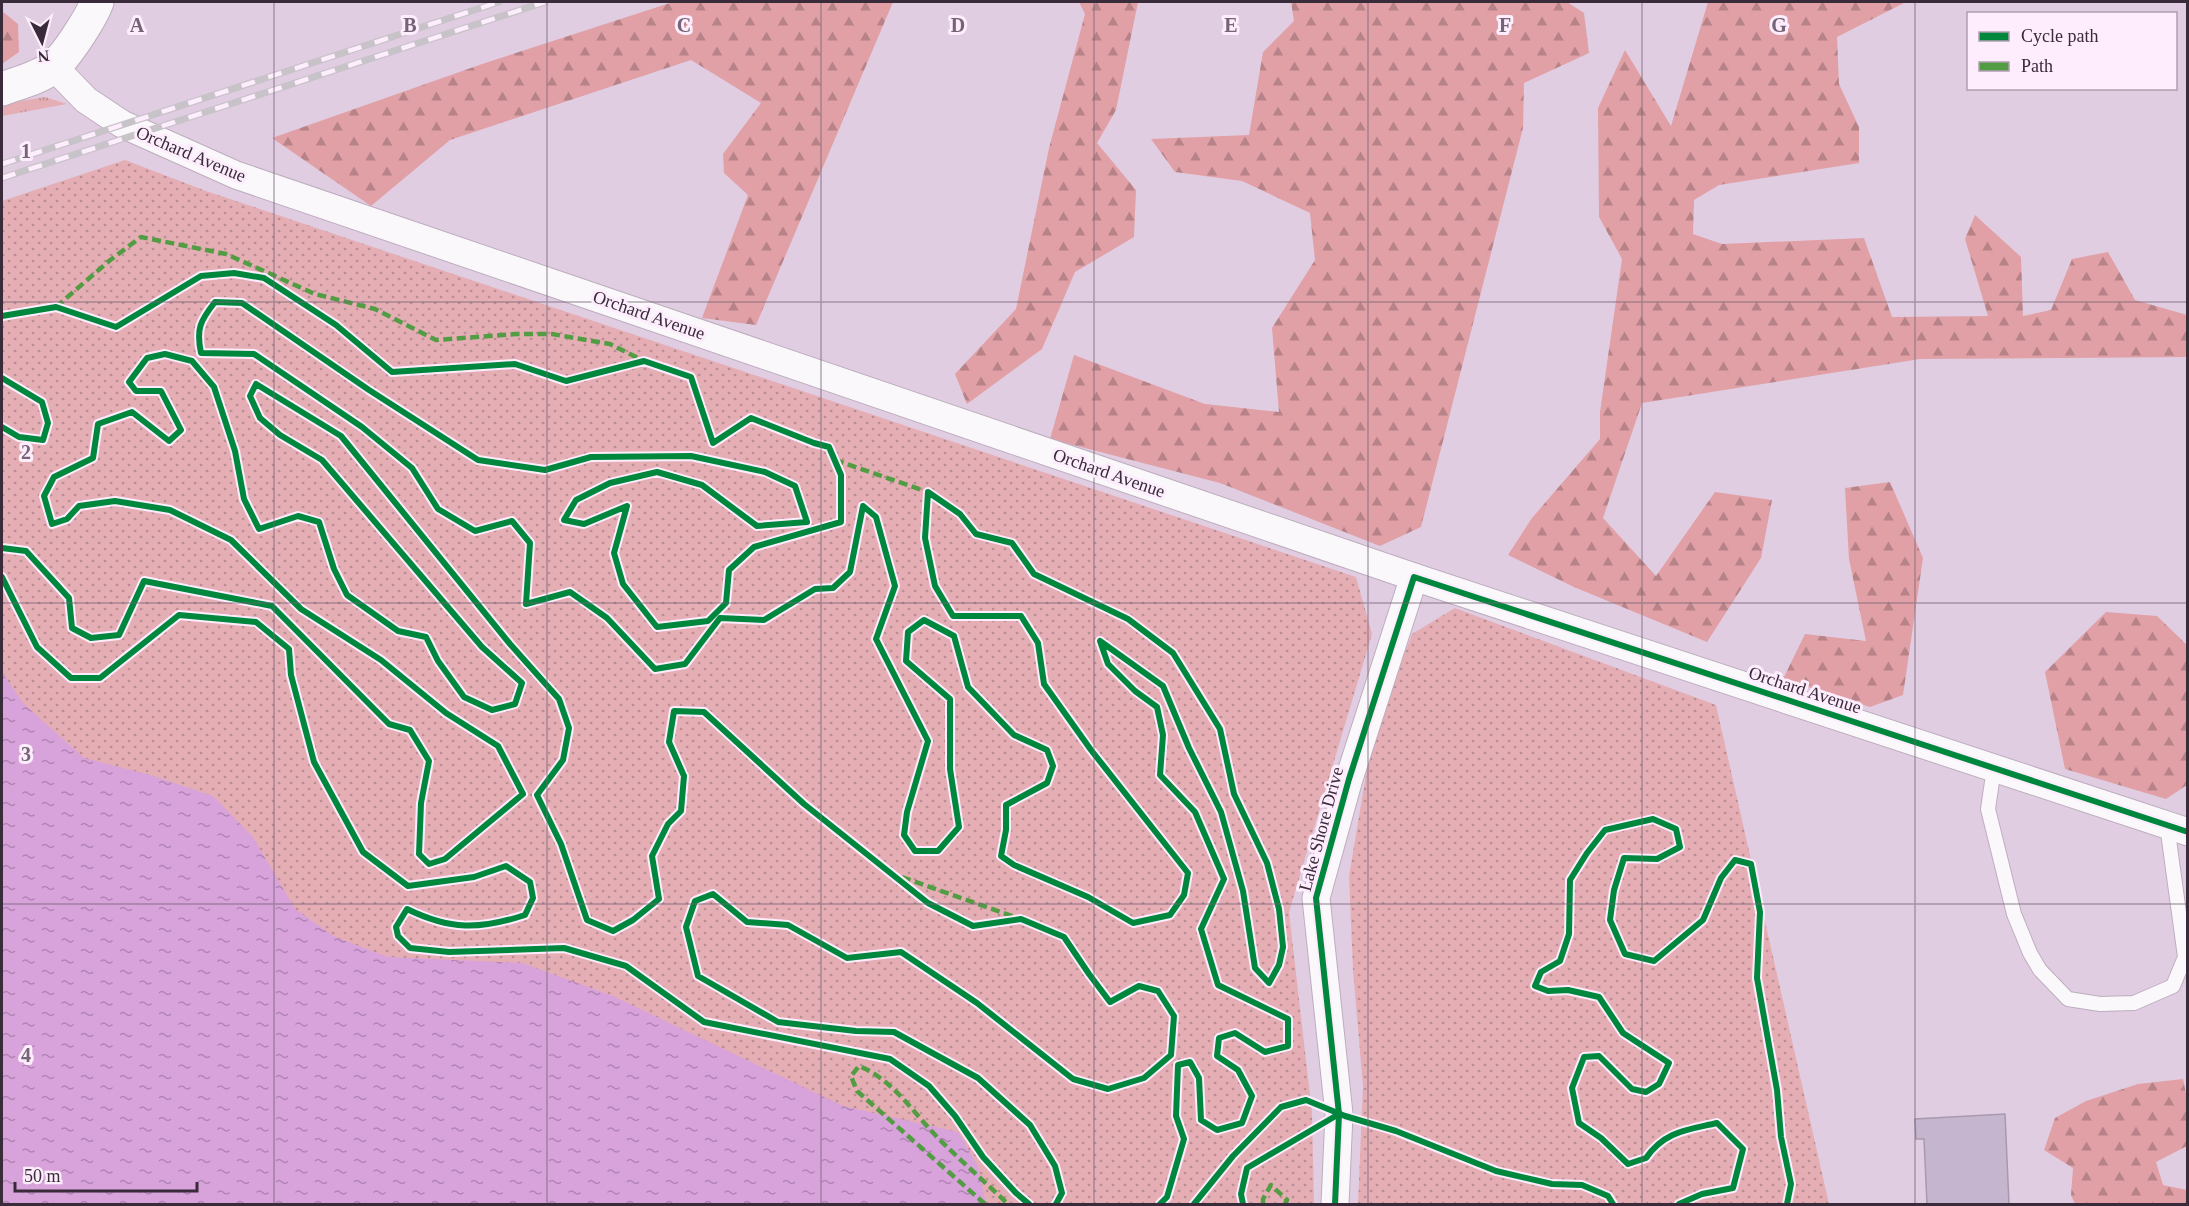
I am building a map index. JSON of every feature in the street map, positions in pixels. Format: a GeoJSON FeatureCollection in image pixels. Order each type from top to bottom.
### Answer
{"type":"FeatureCollection","features":[{"type":"Feature","properties":{"kind":"street"},"geometry":{"type":"LineString","coordinates":[[2,89],[26,81],[54,67],[90,20],[97,2]]}},
{"type":"Feature","properties":{"kind":"street","name":"Orchard Avenue"},"geometry":{"type":"LineString","coordinates":[[54,67],[86,100],[122,124],[236,175],[1414,577],[2177,829]]}},
{"type":"Feature","properties":{"kind":"street","name":"Lake Shore Drive"},"geometry":{"type":"LineString","coordinates":[[1335,1204],[1339,1114],[1316,898],[1349,779],[1414,577]]}},
{"type":"Feature","properties":{"kind":"lane"},"geometry":{"type":"LineString","coordinates":[[1994,768],[1988,809],[2014,914],[2040,970],[2068,999],[2100,1004],[2134,1003],[2173,986],[2186,960],[2177,829]]}},
{"type":"Feature","properties":{"kind":"green space"},"geometry":{"type":"Polygon","coordinates":[[[673,2],[893,2],[756,325],[702,318],[748,195],[724,173],[723,154],[761,103],[691,60],[450,140],[371,206],[272,138],[485,63],[673,2]]]}},
{"type":"Feature","properties":{"kind":"green space"},"geometry":{"type":"Polygon","coordinates":[[[1079,2],[1138,2],[1116,110],[1097,143],[1136,190],[1134,237],[1075,272],[1042,349],[967,404],[955,374],[1016,309],[1049,148],[1085,14],[1079,2]]]}},
{"type":"Feature","properties":{"kind":"green space"},"geometry":{"type":"Polygon","coordinates":[[[1291,2],[1567,2],[1584,13],[1589,53],[1524,83],[1523,128],[1421,527],[1380,546],[1220,483],[1050,439],[1074,355],[1205,404],[1279,412],[1272,328],[1315,260],[1310,213],[1242,181],[1175,172],[1151,139],[1249,135],[1263,52],[1294,21],[1291,2]]]}},
{"type":"Feature","properties":{"kind":"green space"},"geometry":{"type":"Polygon","coordinates":[[[1708,2],[1906,2],[1837,37],[1839,84],[1859,127],[1859,163],[1719,185],[1694,200],[1693,234],[1722,244],[1864,238],[1892,317],[1988,316],[1965,239],[1975,215],[2021,257],[2023,316],[2051,310],[2072,259],[2108,252],[2135,300],[2187,315],[2188,357],[1920,359],[1642,403],[1603,518],[1656,576],[1715,492],[1772,500],[1761,558],[1707,642],[1574,587],[1508,555],[1532,518],[1600,439],[1600,412],[1622,259],[1599,217],[1598,108],[1625,50],[1671,126],[1708,2]]]}},
{"type":"Feature","properties":{"kind":"green space"},"geometry":{"type":"Polygon","coordinates":[[[2,11],[18,24],[19,52],[2,64],[2,11]]]}},
{"type":"Feature","properties":{"kind":"green space"},"geometry":{"type":"Polygon","coordinates":[[[45,97],[67,104],[2,116],[2,104],[45,97]]]}},
{"type":"Feature","properties":{"kind":"green space"},"geometry":{"type":"Polygon","coordinates":[[[125,160],[206,191],[1356,577],[1372,634],[1289,912],[1312,1113],[1314,1204],[2,1204],[2,201],[125,160]]]}},
{"type":"Feature","properties":{"kind":"green space"},"geometry":{"type":"Polygon","coordinates":[[[1890,482],[1923,558],[1903,695],[1870,707],[1783,679],[1805,634],[1866,641],[1849,559],[1845,488],[1890,482]]]}},
{"type":"Feature","properties":{"kind":"green space"},"geometry":{"type":"Polygon","coordinates":[[[1455,608],[1716,705],[1829,1204],[1358,1204],[1363,1086],[1353,970],[1349,876],[1372,739],[1412,634],[1455,608]]]}},
{"type":"Feature","properties":{"kind":"green space"},"geometry":{"type":"Polygon","coordinates":[[[2106,612],[2157,616],[2187,645],[2187,785],[2166,799],[2065,769],[2045,672],[2106,612]]]}},
{"type":"Feature","properties":{"kind":"green space"},"geometry":{"type":"Polygon","coordinates":[[[2183,1079],[2187,1098],[2187,1146],[2156,1162],[2163,1185],[2187,1190],[2187,1204],[2075,1204],[2071,1195],[2073,1168],[2044,1150],[2055,1118],[2086,1101],[2138,1084],[2183,1079]]]}},
{"type":"Feature","properties":{"kind":"water"},"geometry":{"type":"Polygon","coordinates":[[[2,672],[23,703],[84,758],[150,775],[213,796],[253,837],[295,909],[335,937],[388,957],[522,963],[613,996],[843,1106],[958,1132],[978,1166],[986,1204],[2,1204],[2,672]]]}},
{"type":"Feature","properties":{"kind":"building"},"geometry":{"type":"Polygon","coordinates":[[[2005,1114],[2009,1204],[1927,1204],[1924,1139],[1916,1139],[1915,1119],[2005,1114]]]}},
{"type":"Feature","properties":{"kind":"railway"},"geometry":{"type":"LineString","coordinates":[[2,164],[499,2]]}},
{"type":"Feature","properties":{"kind":"railway"},"geometry":{"type":"LineString","coordinates":[[2,178],[545,2]]}},
{"type":"Feature","properties":{"kind":"marked path"},"geometry":{"type":"LineString","coordinates":[[56,307],[109,261],[141,237],[226,254],[315,294],[375,309],[436,340],[516,334],[552,334],[610,344],[644,361]]}},
{"type":"Feature","properties":{"kind":"marked path"},"geometry":{"type":"LineString","coordinates":[[835,460],[928,492]]}},
{"type":"Feature","properties":{"kind":"marked path"},"geometry":{"type":"LineString","coordinates":[[902,877],[1015,917]]}},
{"type":"Feature","properties":{"kind":"marked path"},"geometry":{"type":"LineString","coordinates":[[985,1204],[857,1091],[851,1076],[859,1066],[882,1079],[892,1088],[937,1137],[1008,1204]]}},
{"type":"Feature","properties":{"kind":"marked path"},"geometry":{"type":"LineString","coordinates":[[1263,1204],[1263,1199],[1271,1185],[1287,1200],[1285,1204]]}},
{"type":"Feature","properties":{"kind":"cycle path"},"geometry":{"type":"LineString","coordinates":[[2,316],[56,307],[116,327],[201,276],[234,273],[264,278],[336,325],[392,372],[515,364],[566,381],[644,361],[691,377],[713,443],[751,418],[829,447],[841,475],[841,522],[754,547],[729,570],[726,603],[708,621],[657,627],[623,584],[614,553],[627,506],[584,524],[564,520],[576,500],[610,483],[657,472],[702,485],[757,526],[807,522],[795,486],[765,472],[691,456],[591,457],[545,470],[478,460],[369,390],[242,303],[215,302],[203,320],[199,331],[201,353],[254,354],[362,427],[412,468],[438,509],[475,531],[512,521],[530,543],[526,604],[570,592],[607,618],[655,669],[685,664],[720,618],[764,620],[815,589],[833,588],[850,572],[863,506],[876,517],[895,586],[876,639],[928,741],[907,812],[904,835],[915,851],[938,851],[959,827],[950,769],[950,699],[906,661],[908,632],[924,620],[954,636],[968,687],[1014,735],[1047,750],[1053,766],[1047,783],[1006,805],[1006,830],[1001,856],[1014,865],[1088,897],[1133,923],[1170,915],[1184,895],[1188,873],[1091,750],[1044,684],[1038,643],[1021,616],[953,616],[935,586],[925,538],[928,492],[960,514],[976,534],[1012,543],[1034,574],[1128,619],[1173,653],[1220,729],[1234,794],[1267,863],[1279,909],[1283,947],[1279,965],[1269,983],[1255,968],[1243,891],[1221,812],[1189,748],[1163,686],[1100,641],[1108,664],[1135,691],[1157,707],[1163,735],[1160,775],[1195,812],[1224,879],[1201,929],[1218,985],[1288,1019],[1288,1046],[1265,1052],[1235,1033],[1219,1038],[1217,1056],[1238,1070],[1252,1096],[1242,1123],[1217,1130],[1201,1120],[1199,1078],[1190,1062],[1178,1065],[1176,1116],[1184,1139],[1167,1197],[1160,1204]]}},
{"type":"Feature","properties":{"kind":"cycle path"},"geometry":{"type":"LineString","coordinates":[[2,548],[26,551],[69,598],[72,628],[91,638],[119,635],[144,581],[272,606],[389,724],[410,730],[429,761],[421,803],[419,854],[429,864],[445,859],[523,794],[498,746],[446,713],[381,660],[301,609],[231,540],[170,510],[115,501],[79,506],[67,519],[52,524],[44,496],[54,477],[93,458],[98,424],[132,412],[169,441],[181,430],[161,391],[136,391],[129,382],[147,358],[165,354],[192,361],[214,387],[235,451],[244,499],[259,529],[298,516],[319,522],[334,569],[347,595],[398,631],[426,637],[438,661],[464,697],[492,710],[515,704],[522,683],[482,647],[322,460],[280,435],[260,418],[250,396],[256,384],[341,436],[510,644],[559,699],[569,728],[563,760],[537,795],[561,844],[587,920],[613,931],[633,920],[659,899],[652,856],[668,824],[681,811],[684,776],[669,742],[674,711],[704,712],[804,804],[928,903],[973,926],[1021,919],[1064,937],[1110,1002],[1139,986],[1158,991],[1174,1016],[1171,1055],[1144,1078],[1108,1089],[1073,1079],[977,1003],[901,952],[847,958],[788,925],[747,922],[713,894],[695,901],[686,927],[698,976],[778,1022],[856,1031],[894,1032],[978,1078],[1030,1125],[1055,1166],[1062,1193],[1056,1204]]}},
{"type":"Feature","properties":{"kind":"cycle path"},"geometry":{"type":"LineString","coordinates":[[2,378],[42,402],[48,423],[43,440],[19,437],[2,427]]}},
{"type":"Feature","properties":{"kind":"cycle path"},"geometry":{"type":"LineString","coordinates":[[2,577],[37,647],[71,678],[100,678],[179,615],[256,622],[289,649],[291,675],[314,762],[363,852],[408,886],[474,877],[506,866],[530,882],[533,898],[525,915],[508,920],[465,926],[437,921],[407,909],[396,927],[398,936],[410,948],[449,952],[564,948],[626,966],[704,1022],[890,1059],[929,1086],[955,1116],[983,1157],[1029,1204]]}},
{"type":"Feature","properties":{"kind":"cycle path"},"geometry":{"type":"LineString","coordinates":[[1335,1204],[1339,1114],[1316,898],[1349,779],[1414,577],[2188,832]]}},
{"type":"Feature","properties":{"kind":"cycle path"},"geometry":{"type":"LineString","coordinates":[[1679,1204],[1702,1194],[1733,1188],[1743,1149],[1717,1123],[1677,1133],[1661,1142],[1646,1158],[1628,1164],[1601,1138],[1579,1123],[1572,1088],[1584,1057],[1599,1056],[1632,1089],[1646,1092],[1659,1084],[1669,1063],[1623,1033],[1599,997],[1568,990],[1548,991],[1535,986],[1541,972],[1560,961],[1569,934],[1570,880],[1587,853],[1605,830],[1653,819],[1676,829],[1680,847],[1657,859],[1624,858],[1614,890],[1610,920],[1625,954],[1654,961],[1703,920],[1721,878],[1735,860],[1751,864],[1760,912],[1757,978],[1777,1090],[1781,1137],[1791,1184],[1787,1204]]}},
{"type":"Feature","properties":{"kind":"cycle path"},"geometry":{"type":"LineString","coordinates":[[1194,1204],[1233,1156],[1281,1107],[1306,1100],[1345,1116],[1396,1131],[1496,1171],[1552,1184],[1582,1185],[1608,1196],[1613,1204]]}},
{"type":"Feature","properties":{"kind":"cycle path"},"geometry":{"type":"LineString","coordinates":[[1243,1204],[1241,1194],[1247,1168],[1339,1114]]}}]}
